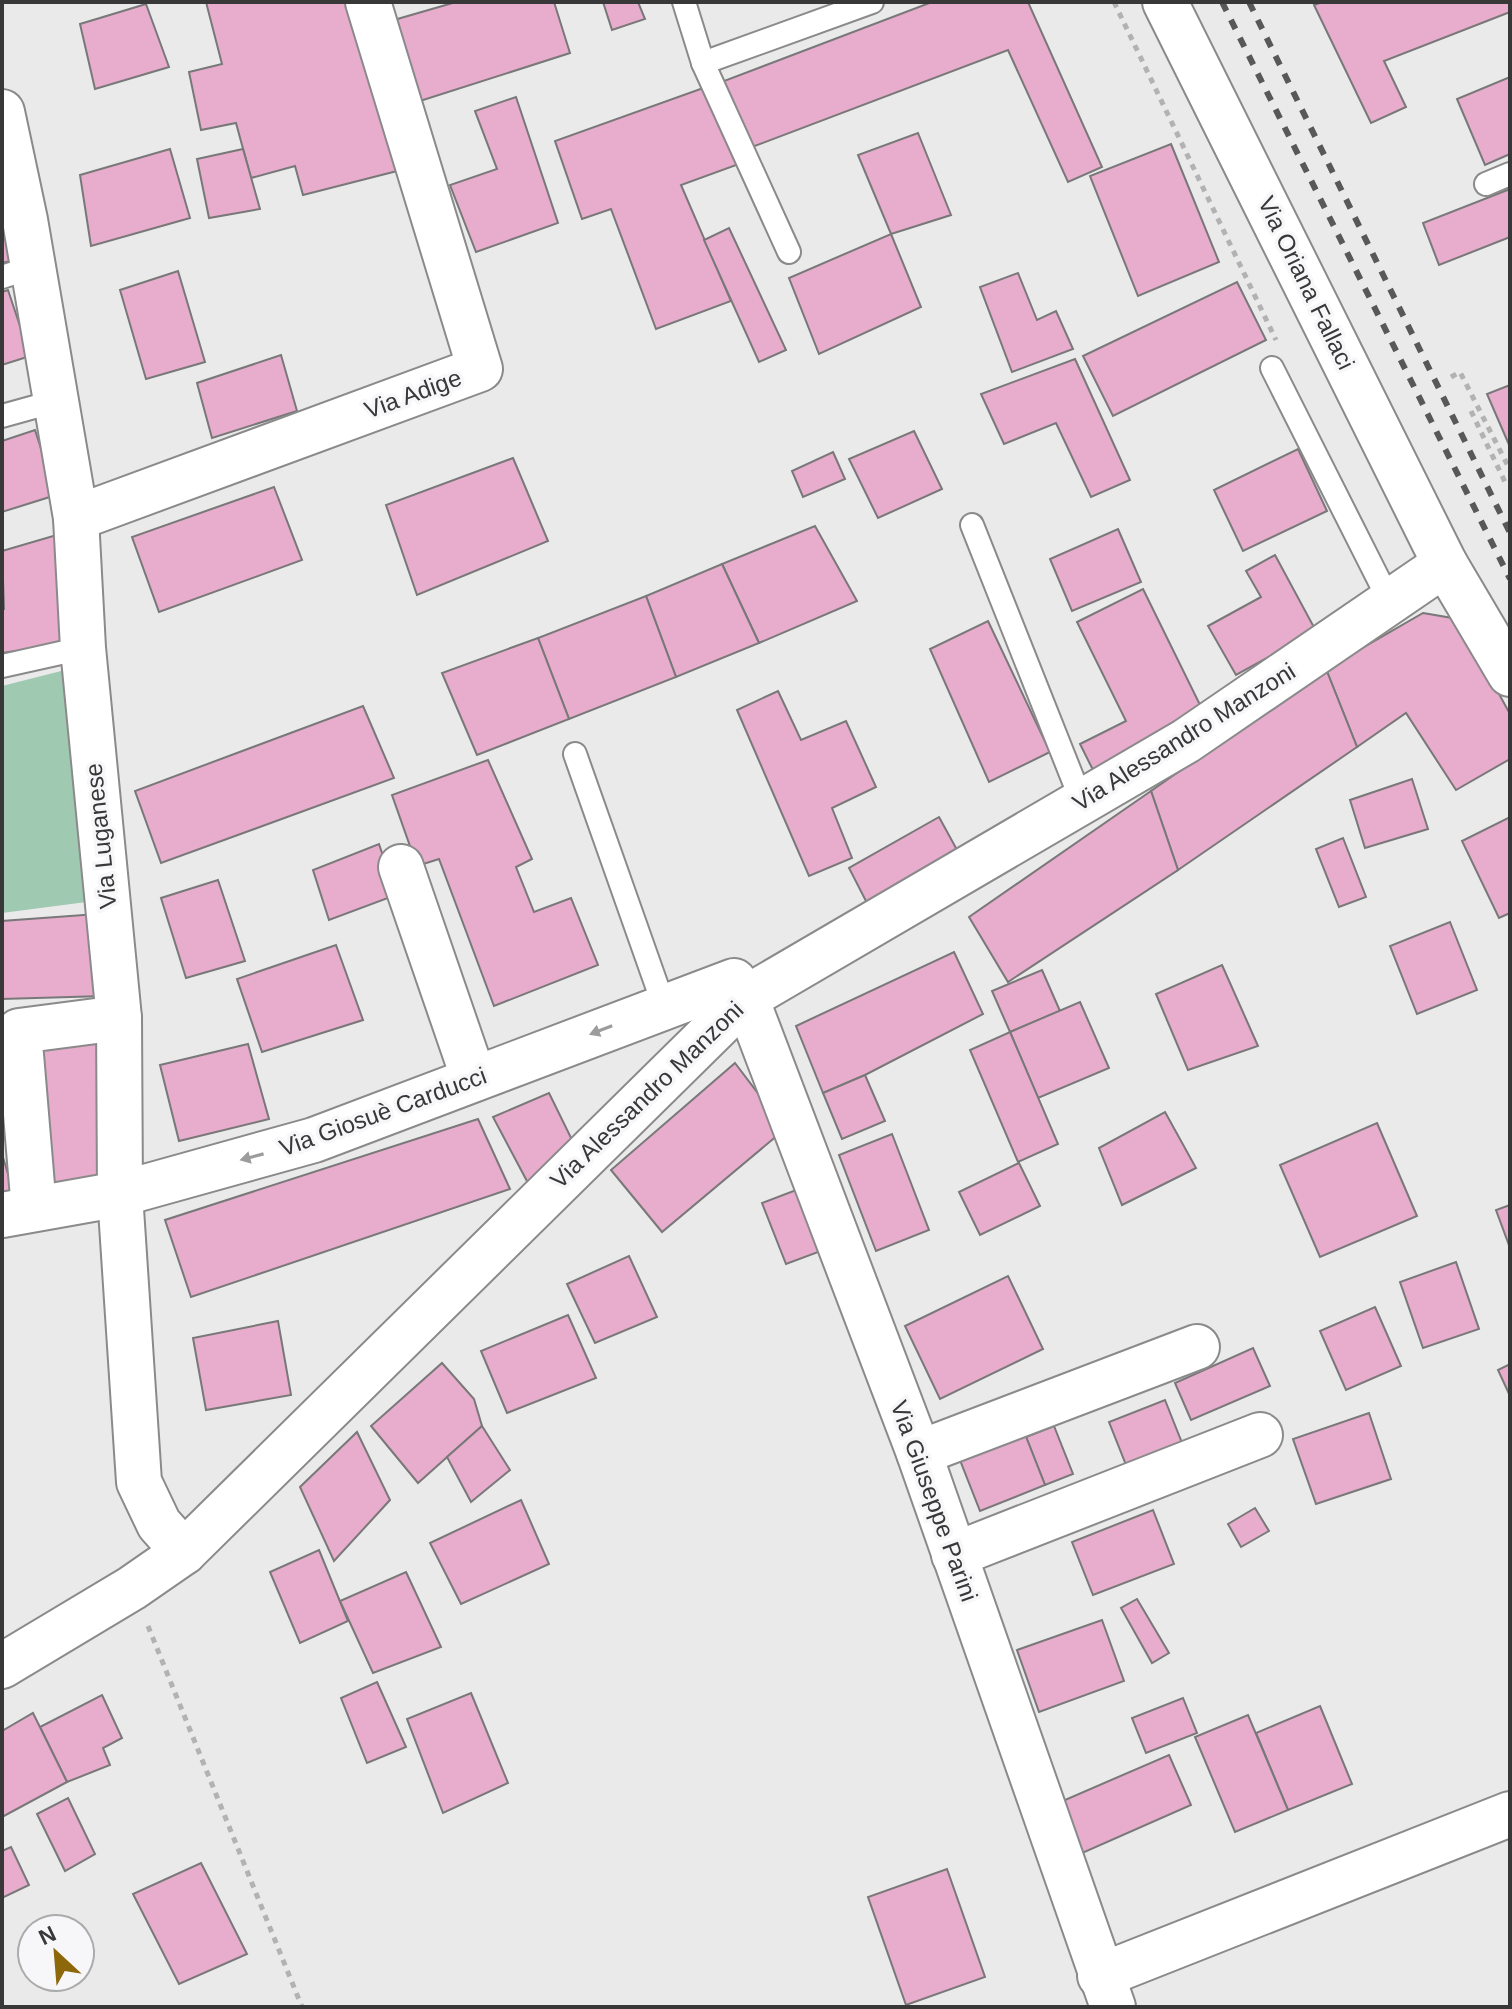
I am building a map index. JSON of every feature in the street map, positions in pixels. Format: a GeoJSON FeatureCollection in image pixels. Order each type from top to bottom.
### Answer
{"type":"FeatureCollection","features":[{"type":"Feature","properties":{"kind":"street","name":"Via Adige"},"geometry":{"type":"LineString","coordinates":[[76,518],[480,369],[368,2]]}},
{"type":"Feature","properties":{"kind":"street","name":"Via Oriana Fallaci"},"geometry":{"type":"LineString","coordinates":[[1165,2],[1445,564],[1510,674]]}},
{"type":"Feature","properties":{"kind":"street","name":"Via Luganese"},"geometry":{"type":"LineString","coordinates":[[2,112],[18,272],[56,401],[76,518],[83,648],[119,1018],[120,1194],[139,1482],[159,1524],[184,1552]]}},
{"type":"Feature","properties":{"kind":"street","name":"Via Alessandro Manzoni"},"geometry":{"type":"LineString","coordinates":[[2,1666],[132,1588],[184,1552],[746,998],[1186,741],[1445,564]]}},
{"type":"Feature","properties":{"kind":"street"},"geometry":{"type":"LineString","coordinates":[[401,867],[474,1079]]}},
{"type":"Feature","properties":{"kind":"street","name":"Via Giosuè Carducci"},"geometry":{"type":"LineString","coordinates":[[18,1212],[120,1194],[314,1140],[734,981],[746,998]]}},
{"type":"Feature","properties":{"kind":"street","name":"Via Giuseppe Parini"},"geometry":{"type":"LineString","coordinates":[[746,998],[919,1453],[1106,1991]]}},
{"type":"Feature","properties":{"kind":"street"},"geometry":{"type":"LineString","coordinates":[[18,1212],[19,1031],[119,1018]]}},
{"type":"Feature","properties":{"kind":"street"},"geometry":{"type":"LineString","coordinates":[[919,1453],[1197,1347]]}},
{"type":"Feature","properties":{"kind":"street"},"geometry":{"type":"LineString","coordinates":[[954,1555],[1260,1435]]}},
{"type":"Feature","properties":{"kind":"street"},"geometry":{"type":"LineString","coordinates":[[1106,1991],[1510,1814]]}},
{"type":"Feature","properties":{"kind":"lane"},"geometry":{"type":"LineString","coordinates":[[684,2],[703,63],[789,252]]}},
{"type":"Feature","properties":{"kind":"lane"},"geometry":{"type":"LineString","coordinates":[[703,63],[864,3]]}},
{"type":"Feature","properties":{"kind":"lane"},"geometry":{"type":"LineString","coordinates":[[1486,184],[1510,174]]}},
{"type":"Feature","properties":{"kind":"lane"},"geometry":{"type":"LineString","coordinates":[[1276,358],[1390,602]]}},
{"type":"Feature","properties":{"kind":"lane"},"geometry":{"type":"LineString","coordinates":[[2,416],[56,401]]}},
{"type":"Feature","properties":{"kind":"lane"},"geometry":{"type":"LineString","coordinates":[[972,525],[1082,802]]}},
{"type":"Feature","properties":{"kind":"lane"},"geometry":{"type":"LineString","coordinates":[[2,666],[83,648]]}},
{"type":"Feature","properties":{"kind":"lane"},"geometry":{"type":"LineString","coordinates":[[575,754],[664,1006]]}},
{"type":"Feature","properties":{"kind":"path"},"geometry":{"type":"LineString","coordinates":[[1115,2],[1276,358]]}},
{"type":"Feature","properties":{"kind":"path"},"geometry":{"type":"LineString","coordinates":[[1451,377],[1460,372],[1510,470]]}},
{"type":"Feature","properties":{"kind":"path"},"geometry":{"type":"LineString","coordinates":[[1471,411],[1505,482],[1510,480]]}},
{"type":"Feature","properties":{"kind":"path"},"geometry":{"type":"LineString","coordinates":[[132,1588],[302,2007]]}},
{"type":"Feature","properties":{"kind":"green space"},"geometry":{"type":"Polygon","coordinates":[[[69,669],[94,901],[2,913],[2,686],[69,669]]]}},
{"type":"Feature","properties":{"kind":"building"},"geometry":{"type":"Polygon","coordinates":[[[206,2],[363,2],[405,169],[303,195],[295,166],[251,178],[236,123],[201,130],[189,72],[222,64],[206,2]]]}},
{"type":"Feature","properties":{"kind":"building"},"geometry":{"type":"Polygon","coordinates":[[[456,2],[554,2],[570,53],[420,101],[394,20],[456,2]]]}},
{"type":"Feature","properties":{"kind":"building"},"geometry":{"type":"Polygon","coordinates":[[[603,2],[638,2],[645,19],[612,30],[603,2]]]}},
{"type":"Feature","properties":{"kind":"building"},"geometry":{"type":"Polygon","coordinates":[[[932,2],[1028,2],[1102,167],[1068,182],[1008,50],[752,147],[724,81],[932,2]]]}},
{"type":"Feature","properties":{"kind":"building"},"geometry":{"type":"Polygon","coordinates":[[[1322,2],[1510,2],[1510,12],[1384,61],[1406,107],[1371,123],[1314,5],[1322,2]]]}},
{"type":"Feature","properties":{"kind":"building"},"geometry":{"type":"Polygon","coordinates":[[[146,4],[169,67],[95,89],[80,24],[146,4]]]}},
{"type":"Feature","properties":{"kind":"building"},"geometry":{"type":"Polygon","coordinates":[[[1510,77],[1510,154],[1485,165],[1457,99],[1510,77]]]}},
{"type":"Feature","properties":{"kind":"building"},"geometry":{"type":"Polygon","coordinates":[[[706,87],[739,164],[681,185],[731,301],[656,329],[611,209],[582,219],[555,141],[706,87]]]}},
{"type":"Feature","properties":{"kind":"building"},"geometry":{"type":"Polygon","coordinates":[[[516,97],[558,223],[476,252],[450,185],[497,169],[475,111],[516,97]]]}},
{"type":"Feature","properties":{"kind":"building"},"geometry":{"type":"Polygon","coordinates":[[[918,133],[951,215],[891,234],[858,155],[918,133]]]}},
{"type":"Feature","properties":{"kind":"building"},"geometry":{"type":"Polygon","coordinates":[[[1171,144],[1219,262],[1138,296],[1090,176],[1171,144]]]}},
{"type":"Feature","properties":{"kind":"building"},"geometry":{"type":"Polygon","coordinates":[[[170,149],[190,218],[91,246],[80,175],[170,149]]]}},
{"type":"Feature","properties":{"kind":"building"},"geometry":{"type":"Polygon","coordinates":[[[243,149],[260,209],[209,218],[197,159],[243,149]]]}},
{"type":"Feature","properties":{"kind":"building"},"geometry":{"type":"Polygon","coordinates":[[[2,166],[23,258],[2,263],[2,166]]]}},
{"type":"Feature","properties":{"kind":"building"},"geometry":{"type":"Polygon","coordinates":[[[1510,189],[1510,237],[1439,265],[1423,223],[1510,189]]]}},
{"type":"Feature","properties":{"kind":"building"},"geometry":{"type":"Polygon","coordinates":[[[729,228],[786,350],[759,362],[704,240],[729,228]]]}},
{"type":"Feature","properties":{"kind":"building"},"geometry":{"type":"Polygon","coordinates":[[[891,234],[921,307],[819,354],[789,278],[891,234]]]}},
{"type":"Feature","properties":{"kind":"building"},"geometry":{"type":"Polygon","coordinates":[[[178,271],[205,362],[146,379],[120,290],[178,271]]]}},
{"type":"Feature","properties":{"kind":"building"},"geometry":{"type":"Polygon","coordinates":[[[1018,273],[1037,320],[1056,311],[1073,349],[1012,372],[980,287],[1018,273]]]}},
{"type":"Feature","properties":{"kind":"building"},"geometry":{"type":"Polygon","coordinates":[[[1237,282],[1266,340],[1113,416],[1083,356],[1237,282]]]}},
{"type":"Feature","properties":{"kind":"building"},"geometry":{"type":"Polygon","coordinates":[[[8,290],[30,356],[2,365],[2,292],[8,290]]]}},
{"type":"Feature","properties":{"kind":"building"},"geometry":{"type":"Polygon","coordinates":[[[281,355],[297,411],[212,438],[197,383],[281,355]]]}},
{"type":"Feature","properties":{"kind":"building"},"geometry":{"type":"Polygon","coordinates":[[[1075,359],[1130,480],[1091,497],[1056,423],[1004,444],[981,394],[1075,359]]]}},
{"type":"Feature","properties":{"kind":"building"},"geometry":{"type":"Polygon","coordinates":[[[1510,385],[1510,447],[1487,394],[1510,385]]]}},
{"type":"Feature","properties":{"kind":"building"},"geometry":{"type":"Polygon","coordinates":[[[35,430],[56,495],[2,512],[2,441],[35,430]]]}},
{"type":"Feature","properties":{"kind":"building"},"geometry":{"type":"Polygon","coordinates":[[[914,431],[942,489],[878,518],[849,459],[914,431]]]}},
{"type":"Feature","properties":{"kind":"building"},"geometry":{"type":"Polygon","coordinates":[[[1298,449],[1327,511],[1243,551],[1214,490],[1298,449]]]}},
{"type":"Feature","properties":{"kind":"building"},"geometry":{"type":"Polygon","coordinates":[[[833,452],[845,479],[803,497],[792,471],[833,452]]]}},
{"type":"Feature","properties":{"kind":"building"},"geometry":{"type":"Polygon","coordinates":[[[513,458],[548,541],[417,595],[386,505],[513,458]]]}},
{"type":"Feature","properties":{"kind":"building"},"geometry":{"type":"Polygon","coordinates":[[[274,487],[302,560],[159,612],[132,537],[274,487]]]}},
{"type":"Feature","properties":{"kind":"building"},"geometry":{"type":"Polygon","coordinates":[[[815,526],[857,601],[759,643],[722,564],[815,526]]]}},
{"type":"Feature","properties":{"kind":"building"},"geometry":{"type":"Polygon","coordinates":[[[1118,529],[1141,582],[1072,611],[1050,559],[1118,529]]]}},
{"type":"Feature","properties":{"kind":"building"},"geometry":{"type":"Polygon","coordinates":[[[60,534],[73,643],[2,653],[2,551],[60,534]]]}},
{"type":"Feature","properties":{"kind":"building"},"geometry":{"type":"Polygon","coordinates":[[[1275,555],[1316,631],[1236,675],[1208,626],[1261,597],[1246,571],[1275,555]]]}},
{"type":"Feature","properties":{"kind":"building"},"geometry":{"type":"Polygon","coordinates":[[[722,564],[759,643],[676,677],[646,596],[722,564]]]}},
{"type":"Feature","properties":{"kind":"building"},"geometry":{"type":"Polygon","coordinates":[[[1143,589],[1205,715],[1093,770],[1080,744],[1126,721],[1077,622],[1143,589]]]}},
{"type":"Feature","properties":{"kind":"building"},"geometry":{"type":"Polygon","coordinates":[[[646,596],[676,677],[569,719],[538,638],[646,596]]]}},
{"type":"Feature","properties":{"kind":"building"},"geometry":{"type":"Polygon","coordinates":[[[1423,613],[1458,619],[1510,714],[1510,759],[1456,790],[1406,713],[1357,747],[1326,669],[1423,613]]]}},
{"type":"Feature","properties":{"kind":"building"},"geometry":{"type":"Polygon","coordinates":[[[988,621],[1050,752],[989,782],[930,649],[988,621]]]}},
{"type":"Feature","properties":{"kind":"building"},"geometry":{"type":"Polygon","coordinates":[[[538,638],[569,719],[477,755],[442,673],[538,638]]]}},
{"type":"Feature","properties":{"kind":"building"},"geometry":{"type":"Polygon","coordinates":[[[1326,669],[1357,747],[1178,870],[1151,791],[1326,669]]]}},
{"type":"Feature","properties":{"kind":"building"},"geometry":{"type":"Polygon","coordinates":[[[778,691],[801,740],[846,721],[876,787],[832,808],[852,858],[809,876],[737,710],[778,691]]]}},
{"type":"Feature","properties":{"kind":"building"},"geometry":{"type":"Polygon","coordinates":[[[363,706],[394,778],[161,863],[135,791],[363,706]]]}},
{"type":"Feature","properties":{"kind":"building"},"geometry":{"type":"Polygon","coordinates":[[[488,760],[532,859],[516,867],[534,912],[571,898],[598,965],[494,1006],[439,859],[417,866],[392,795],[488,760]]]}},
{"type":"Feature","properties":{"kind":"building"},"geometry":{"type":"Polygon","coordinates":[[[1412,779],[1428,829],[1365,848],[1350,800],[1412,779]]]}},
{"type":"Feature","properties":{"kind":"building"},"geometry":{"type":"Polygon","coordinates":[[[1151,791],[1178,870],[1008,982],[969,917],[1151,791]]]}},
{"type":"Feature","properties":{"kind":"building"},"geometry":{"type":"Polygon","coordinates":[[[939,817],[962,859],[869,907],[849,868],[939,817]]]}},
{"type":"Feature","properties":{"kind":"building"},"geometry":{"type":"Polygon","coordinates":[[[1510,817],[1510,913],[1499,918],[1462,841],[1510,817]]]}},
{"type":"Feature","properties":{"kind":"building"},"geometry":{"type":"Polygon","coordinates":[[[1343,838],[1366,897],[1339,907],[1316,849],[1343,838]]]}},
{"type":"Feature","properties":{"kind":"building"},"geometry":{"type":"Polygon","coordinates":[[[379,844],[396,895],[329,920],[313,870],[379,844]]]}},
{"type":"Feature","properties":{"kind":"building"},"geometry":{"type":"Polygon","coordinates":[[[218,880],[245,961],[186,978],[161,898],[218,880]]]}},
{"type":"Feature","properties":{"kind":"building"},"geometry":{"type":"Polygon","coordinates":[[[97,914],[104,996],[2,999],[2,921],[97,914]]]}},
{"type":"Feature","properties":{"kind":"building"},"geometry":{"type":"Polygon","coordinates":[[[1450,922],[1477,990],[1417,1014],[1390,946],[1450,922]]]}},
{"type":"Feature","properties":{"kind":"building"},"geometry":{"type":"Polygon","coordinates":[[[336,945],[363,1020],[262,1052],[237,979],[336,945]]]}},
{"type":"Feature","properties":{"kind":"building"},"geometry":{"type":"Polygon","coordinates":[[[954,952],[983,1014],[865,1075],[823,1093],[796,1026],[954,952]]]}},
{"type":"Feature","properties":{"kind":"building"},"geometry":{"type":"Polygon","coordinates":[[[1222,965],[1258,1046],[1188,1070],[1156,994],[1222,965]]]}},
{"type":"Feature","properties":{"kind":"building"},"geometry":{"type":"Polygon","coordinates":[[[1042,970],[1060,1011],[1010,1032],[992,991],[1042,970]]]}},
{"type":"Feature","properties":{"kind":"building"},"geometry":{"type":"Polygon","coordinates":[[[1080,1002],[1109,1068],[1038,1098],[1010,1032],[1080,1002]]]}},
{"type":"Feature","properties":{"kind":"building"},"geometry":{"type":"Polygon","coordinates":[[[1010,1032],[1058,1144],[1018,1162],[970,1050],[1010,1032]]]}},
{"type":"Feature","properties":{"kind":"building"},"geometry":{"type":"Polygon","coordinates":[[[101,1039],[118,1178],[51,1185],[34,1047],[101,1039]]]}},
{"type":"Feature","properties":{"kind":"building"},"geometry":{"type":"Polygon","coordinates":[[[248,1044],[269,1119],[179,1141],[160,1065],[248,1044]]]}},
{"type":"Feature","properties":{"kind":"building"},"geometry":{"type":"Polygon","coordinates":[[[735,1063],[785,1129],[662,1232],[611,1170],[735,1063]]]}},
{"type":"Feature","properties":{"kind":"building"},"geometry":{"type":"Polygon","coordinates":[[[865,1075],[885,1121],[842,1139],[823,1093],[865,1075]]]}},
{"type":"Feature","properties":{"kind":"building"},"geometry":{"type":"Polygon","coordinates":[[[549,1093],[579,1154],[528,1183],[493,1117],[549,1093]]]}},
{"type":"Feature","properties":{"kind":"building"},"geometry":{"type":"Polygon","coordinates":[[[1165,1112],[1196,1168],[1122,1205],[1099,1148],[1165,1112]]]}},
{"type":"Feature","properties":{"kind":"building"},"geometry":{"type":"Polygon","coordinates":[[[478,1119],[510,1189],[191,1297],[165,1220],[478,1119]]]}},
{"type":"Feature","properties":{"kind":"building"},"geometry":{"type":"Polygon","coordinates":[[[1377,1123],[1417,1216],[1320,1257],[1280,1165],[1377,1123]]]}},
{"type":"Feature","properties":{"kind":"building"},"geometry":{"type":"Polygon","coordinates":[[[892,1134],[929,1230],[876,1251],[839,1155],[892,1134]]]}},
{"type":"Feature","properties":{"kind":"building"},"geometry":{"type":"Polygon","coordinates":[[[2,1154],[15,1197],[2,1201],[2,1154]]]}},
{"type":"Feature","properties":{"kind":"building"},"geometry":{"type":"Polygon","coordinates":[[[1019,1163],[1040,1206],[980,1235],[959,1192],[1019,1163]]]}},
{"type":"Feature","properties":{"kind":"building"},"geometry":{"type":"Polygon","coordinates":[[[804,1187],[829,1248],[786,1264],[762,1203],[804,1187]]]}},
{"type":"Feature","properties":{"kind":"building"},"geometry":{"type":"Polygon","coordinates":[[[1510,1205],[1510,1248],[1496,1210],[1510,1205]]]}},
{"type":"Feature","properties":{"kind":"building"},"geometry":{"type":"Polygon","coordinates":[[[629,1256],[657,1317],[595,1343],[567,1284],[629,1256]]]}},
{"type":"Feature","properties":{"kind":"building"},"geometry":{"type":"Polygon","coordinates":[[[1456,1262],[1479,1329],[1423,1348],[1400,1282],[1456,1262]]]}},
{"type":"Feature","properties":{"kind":"building"},"geometry":{"type":"Polygon","coordinates":[[[1008,1276],[1043,1349],[940,1399],[905,1326],[1008,1276]]]}},
{"type":"Feature","properties":{"kind":"building"},"geometry":{"type":"Polygon","coordinates":[[[1375,1307],[1401,1366],[1346,1390],[1320,1331],[1375,1307]]]}},
{"type":"Feature","properties":{"kind":"building"},"geometry":{"type":"Polygon","coordinates":[[[568,1315],[596,1378],[507,1413],[481,1351],[568,1315]]]}},
{"type":"Feature","properties":{"kind":"building"},"geometry":{"type":"Polygon","coordinates":[[[278,1321],[291,1395],[206,1410],[193,1338],[278,1321]]]}},
{"type":"Feature","properties":{"kind":"building"},"geometry":{"type":"Polygon","coordinates":[[[1253,1348],[1270,1386],[1191,1420],[1175,1383],[1253,1348]]]}},
{"type":"Feature","properties":{"kind":"building"},"geometry":{"type":"Polygon","coordinates":[[[442,1363],[474,1399],[482,1426],[418,1483],[371,1426],[442,1363]]]}},
{"type":"Feature","properties":{"kind":"building"},"geometry":{"type":"Polygon","coordinates":[[[1510,1364],[1510,1396],[1498,1370],[1510,1364]]]}},
{"type":"Feature","properties":{"kind":"building"},"geometry":{"type":"Polygon","coordinates":[[[1165,1400],[1186,1453],[1130,1475],[1109,1422],[1165,1400]]]}},
{"type":"Feature","properties":{"kind":"building"},"geometry":{"type":"Polygon","coordinates":[[[1369,1413],[1391,1479],[1316,1504],[1293,1439],[1369,1413]]]}},
{"type":"Feature","properties":{"kind":"building"},"geometry":{"type":"Polygon","coordinates":[[[482,1426],[510,1470],[471,1502],[447,1457],[482,1426]]]}},
{"type":"Feature","properties":{"kind":"building"},"geometry":{"type":"Polygon","coordinates":[[[1054,1426],[1073,1474],[1045,1485],[1026,1437],[1054,1426]]]}},
{"type":"Feature","properties":{"kind":"building"},"geometry":{"type":"Polygon","coordinates":[[[1023,1429],[1045,1485],[980,1511],[958,1455],[1023,1429]]]}},
{"type":"Feature","properties":{"kind":"building"},"geometry":{"type":"Polygon","coordinates":[[[357,1432],[390,1500],[334,1561],[300,1487],[357,1432]]]}},
{"type":"Feature","properties":{"kind":"building"},"geometry":{"type":"Polygon","coordinates":[[[521,1500],[549,1564],[461,1604],[430,1543],[521,1500]]]}},
{"type":"Feature","properties":{"kind":"building"},"geometry":{"type":"Polygon","coordinates":[[[1255,1508],[1269,1531],[1241,1547],[1228,1524],[1255,1508]]]}},
{"type":"Feature","properties":{"kind":"building"},"geometry":{"type":"Polygon","coordinates":[[[1153,1510],[1174,1564],[1093,1595],[1072,1542],[1153,1510]]]}},
{"type":"Feature","properties":{"kind":"building"},"geometry":{"type":"Polygon","coordinates":[[[319,1550],[348,1621],[300,1643],[270,1572],[319,1550]]]}},
{"type":"Feature","properties":{"kind":"building"},"geometry":{"type":"Polygon","coordinates":[[[406,1572],[441,1647],[373,1673],[340,1601],[406,1572]]]}},
{"type":"Feature","properties":{"kind":"building"},"geometry":{"type":"Polygon","coordinates":[[[1137,1599],[1169,1653],[1152,1663],[1121,1608],[1137,1599]]]}},
{"type":"Feature","properties":{"kind":"building"},"geometry":{"type":"Polygon","coordinates":[[[1102,1620],[1124,1681],[1039,1712],[1017,1650],[1102,1620]]]}},
{"type":"Feature","properties":{"kind":"building"},"geometry":{"type":"Polygon","coordinates":[[[377,1682],[406,1747],[367,1763],[341,1698],[377,1682]]]}},
{"type":"Feature","properties":{"kind":"building"},"geometry":{"type":"Polygon","coordinates":[[[471,1693],[508,1783],[443,1813],[407,1719],[471,1693]]]}},
{"type":"Feature","properties":{"kind":"building"},"geometry":{"type":"Polygon","coordinates":[[[102,1695],[122,1738],[103,1748],[110,1765],[67,1782],[40,1727],[102,1695]]]}},
{"type":"Feature","properties":{"kind":"building"},"geometry":{"type":"Polygon","coordinates":[[[1183,1698],[1197,1733],[1146,1753],[1132,1718],[1183,1698]]]}},
{"type":"Feature","properties":{"kind":"building"},"geometry":{"type":"Polygon","coordinates":[[[1320,1706],[1352,1784],[1288,1810],[1256,1733],[1320,1706]]]}},
{"type":"Feature","properties":{"kind":"building"},"geometry":{"type":"Polygon","coordinates":[[[33,1713],[67,1782],[2,1817],[2,1731],[33,1713]]]}},
{"type":"Feature","properties":{"kind":"building"},"geometry":{"type":"Polygon","coordinates":[[[1248,1715],[1288,1810],[1235,1832],[1195,1737],[1248,1715]]]}},
{"type":"Feature","properties":{"kind":"building"},"geometry":{"type":"Polygon","coordinates":[[[1169,1755],[1191,1805],[1080,1854],[1058,1803],[1169,1755]]]}},
{"type":"Feature","properties":{"kind":"building"},"geometry":{"type":"Polygon","coordinates":[[[68,1798],[95,1854],[65,1871],[37,1814],[68,1798]]]}},
{"type":"Feature","properties":{"kind":"building"},"geometry":{"type":"Polygon","coordinates":[[[11,1847],[29,1885],[2,1898],[2,1851],[11,1847]]]}},
{"type":"Feature","properties":{"kind":"building"},"geometry":{"type":"Polygon","coordinates":[[[201,1863],[247,1954],[179,1984],[133,1894],[201,1863]]]}},
{"type":"Feature","properties":{"kind":"building"},"geometry":{"type":"Polygon","coordinates":[[[947,1869],[985,1977],[906,2005],[868,1897],[947,1869]]]}},
{"type":"Feature","properties":{"kind":"railway"},"geometry":{"type":"LineString","coordinates":[[1222,2],[1510,579]]}},
{"type":"Feature","properties":{"kind":"railway"},"geometry":{"type":"LineString","coordinates":[[1249,2],[1510,533]]}}]}
